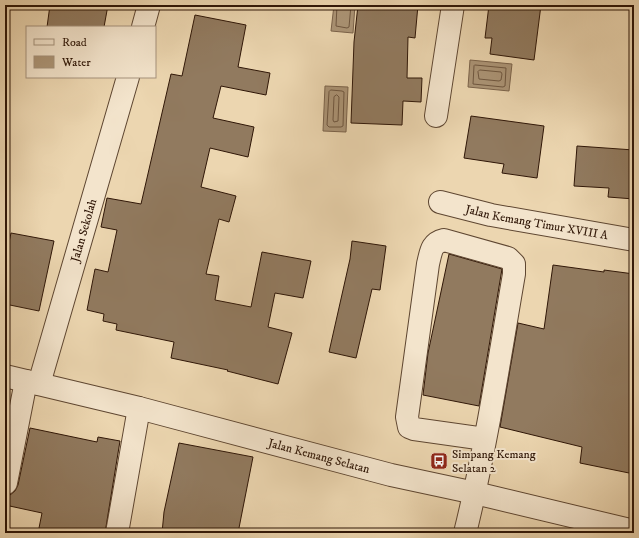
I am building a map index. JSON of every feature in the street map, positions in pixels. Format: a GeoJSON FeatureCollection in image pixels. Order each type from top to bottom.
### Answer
{"type":"FeatureCollection","features":[{"type":"Feature","properties":{"kind":"street"},"geometry":{"type":"LineString","coordinates":[[143,26],[149,5]]}},
{"type":"Feature","properties":{"kind":"street"},"geometry":{"type":"LineString","coordinates":[[436,116],[453,5]]}},
{"type":"Feature","properties":{"kind":"street","name":"Jalan Sekolah"},"geometry":{"type":"LineString","coordinates":[[6,482],[33,382],[128,78]]}},
{"type":"Feature","properties":{"kind":"street","name":"Jalan Kemang Timur XVIII A"},"geometry":{"type":"LineString","coordinates":[[440,202],[491,215],[634,240]]}},
{"type":"Feature","properties":{"kind":"street"},"geometry":{"type":"LineString","coordinates":[[465,533],[475,493],[485,439],[514,274],[514,264],[508,258],[444,240],[438,241],[434,245],[428,264],[406,417],[407,422],[409,427],[414,429],[485,439]]}},
{"type":"Feature","properties":{"kind":"street","name":"Jalan Kemang Selatan"},"geometry":{"type":"LineString","coordinates":[[5,376],[139,408],[391,475],[475,493],[634,531]]}},
{"type":"Feature","properties":{"kind":"street"},"geometry":{"type":"LineString","coordinates":[[117,533],[139,408]]}},
{"type":"Feature","properties":{"kind":"water"},"geometry":{"type":"Polygon","coordinates":[[[334,5],[355,5],[353,33],[331,31],[334,5]]]}},
{"type":"Feature","properties":{"kind":"water"},"geometry":{"type":"Polygon","coordinates":[[[470,60],[512,64],[509,91],[468,87],[470,60]]]}},
{"type":"Feature","properties":{"kind":"water"},"geometry":{"type":"Polygon","coordinates":[[[325,86],[348,87],[346,132],[323,131],[325,86]]]}},
{"type":"Feature","properties":{"kind":"building"},"geometry":{"type":"Polygon","coordinates":[[[50,5],[108,5],[104,26],[47,26],[50,5]]]}},
{"type":"Feature","properties":{"kind":"building"},"geometry":{"type":"Polygon","coordinates":[[[358,5],[418,5],[415,38],[408,37],[407,78],[422,78],[421,102],[403,101],[402,125],[351,123],[354,42],[358,5]]]}},
{"type":"Feature","properties":{"kind":"building"},"geometry":{"type":"Polygon","coordinates":[[[489,5],[541,5],[534,60],[490,54],[492,38],[485,38],[489,5]]]}},
{"type":"Feature","properties":{"kind":"building"},"geometry":{"type":"Polygon","coordinates":[[[195,15],[246,25],[238,67],[270,73],[266,95],[221,86],[213,118],[254,127],[248,157],[210,148],[201,187],[236,196],[229,222],[219,219],[206,274],[219,276],[215,300],[251,307],[262,252],[311,261],[303,298],[275,293],[268,327],[292,333],[278,384],[227,371],[228,370],[171,358],[174,342],[116,330],[117,324],[103,321],[104,314],[87,310],[95,269],[108,272],[117,230],[101,227],[107,198],[141,204],[171,74],[182,76],[195,15]]]}},
{"type":"Feature","properties":{"kind":"building"},"geometry":{"type":"Polygon","coordinates":[[[471,116],[544,126],[537,178],[502,173],[504,164],[464,158],[471,116]]]}},
{"type":"Feature","properties":{"kind":"building"},"geometry":{"type":"Polygon","coordinates":[[[577,146],[634,150],[634,199],[608,197],[609,188],[574,186],[577,146]]]}},
{"type":"Feature","properties":{"kind":"building"},"geometry":{"type":"Polygon","coordinates":[[[11,233],[54,241],[39,311],[5,304],[5,261],[11,233]]]}},
{"type":"Feature","properties":{"kind":"building"},"geometry":{"type":"Polygon","coordinates":[[[352,241],[386,246],[380,290],[372,289],[356,358],[329,352],[350,259],[352,241]]]}},
{"type":"Feature","properties":{"kind":"building"},"geometry":{"type":"Polygon","coordinates":[[[449,254],[502,269],[479,406],[423,395],[428,353],[449,254]]]}},
{"type":"Feature","properties":{"kind":"building"},"geometry":{"type":"Polygon","coordinates":[[[553,265],[604,272],[604,270],[634,274],[634,474],[580,463],[582,447],[500,427],[518,323],[544,329],[553,265]]]}},
{"type":"Feature","properties":{"kind":"building"},"geometry":{"type":"Polygon","coordinates":[[[30,428],[97,442],[98,437],[120,441],[105,533],[38,533],[42,513],[5,505],[5,495],[10,495],[15,491],[18,485],[30,428]]]}},
{"type":"Feature","properties":{"kind":"building"},"geometry":{"type":"Polygon","coordinates":[[[179,443],[253,457],[238,533],[162,533],[164,512],[179,443]]]}},
{"type":"Feature","properties":{"kind":"place","name":"Simpang Kemang Selatan 2"},"geometry":{"type":"Point","coordinates":[439,461]}}]}
